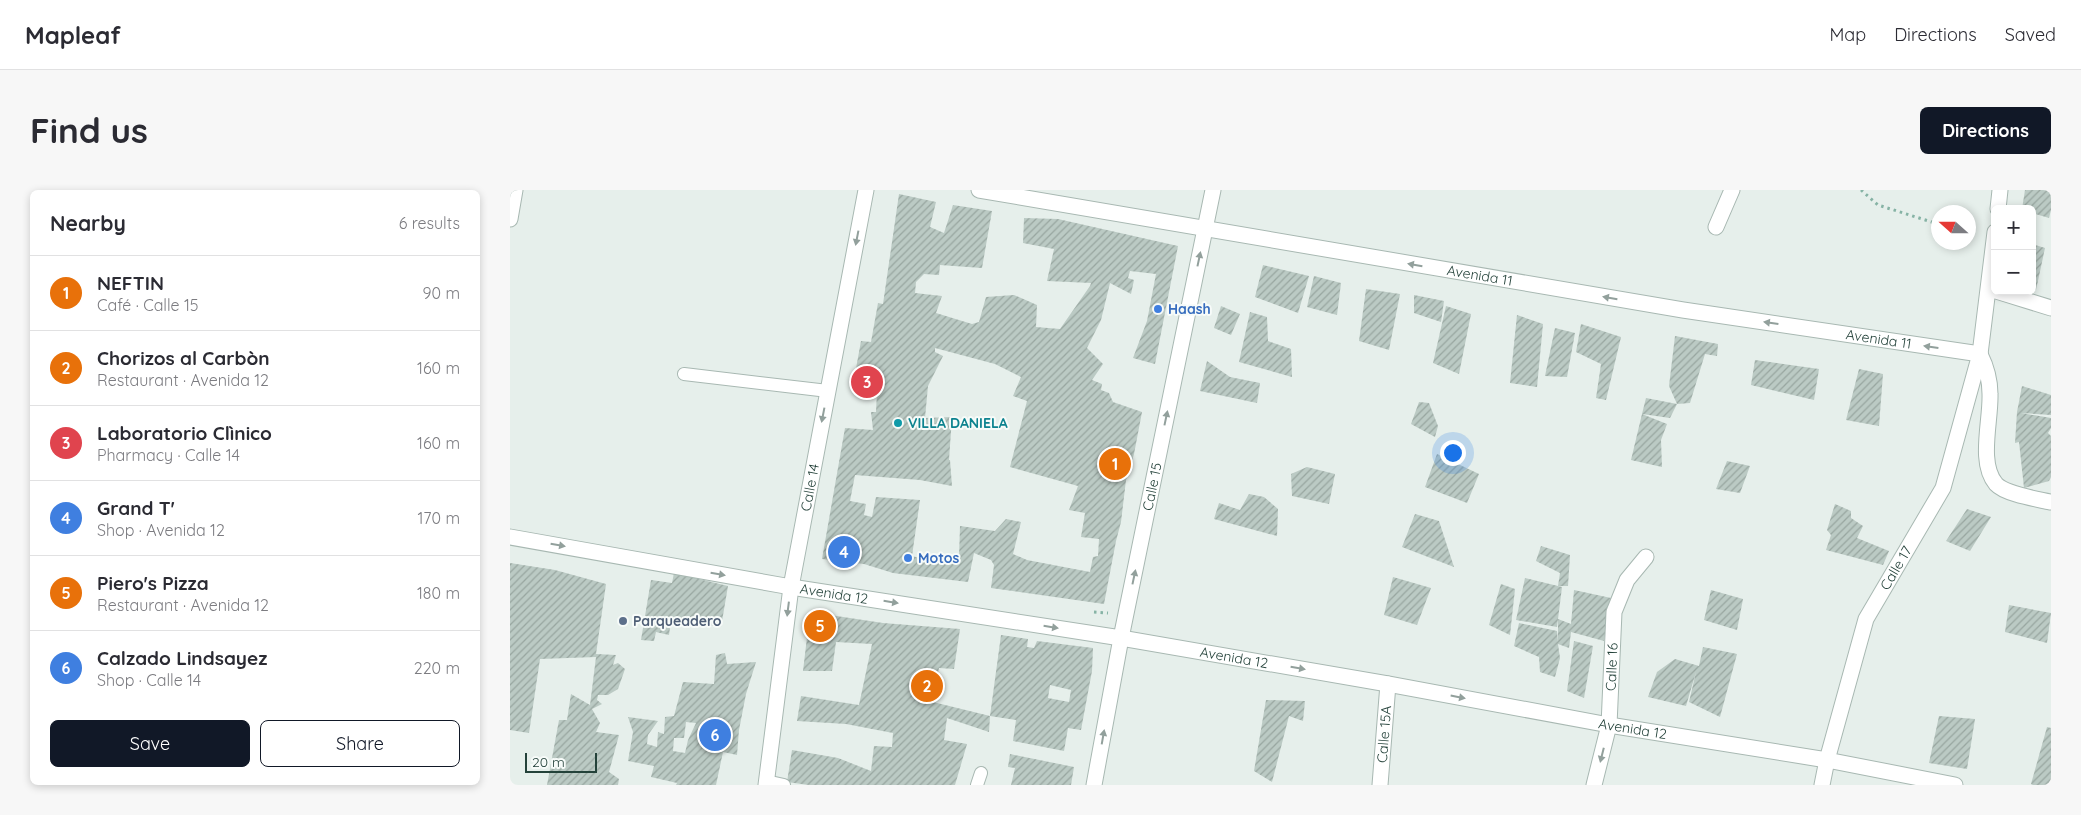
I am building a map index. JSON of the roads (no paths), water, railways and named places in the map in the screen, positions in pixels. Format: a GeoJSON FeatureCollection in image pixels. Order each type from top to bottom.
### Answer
{"type":"FeatureCollection","features":[{"type":"Feature","properties":{"kind":"street"},"geometry":{"type":"LineString","coordinates":[[510,219],[515,190]]}},
{"type":"Feature","properties":{"kind":"street","name":"Calle 14"},"geometry":{"type":"LineString","coordinates":[[766,783],[791,587],[866,190]]}},
{"type":"Feature","properties":{"kind":"street","name":"Avenida 11"},"geometry":{"type":"LineString","coordinates":[[979,190],[1683,310],[1980,354]]}},
{"type":"Feature","properties":{"kind":"street","name":"Calle 15"},"geometry":{"type":"LineString","coordinates":[[1094,785],[1121,638],[1213,190]]}},
{"type":"Feature","properties":{"kind":"street"},"geometry":{"type":"LineString","coordinates":[[1716,227],[1732,190]]}},
{"type":"Feature","properties":{"kind":"street"},"geometry":{"type":"LineString","coordinates":[[1998,205],[2000,190]]}},
{"type":"Feature","properties":{"kind":"street","name":"Calle 17"},"geometry":{"type":"LineString","coordinates":[[1822,785],[1827,760],[1866,619],[1943,488],[1980,354],[1992,295]]}},
{"type":"Feature","properties":{"kind":"street"},"geometry":{"type":"LineString","coordinates":[[2009,295],[2051,308]]}},
{"type":"Feature","properties":{"kind":"street","name":"Calle 17"},"geometry":{"type":"LineString","coordinates":[[1980,354],[1984,363],[1990,393],[1987,463],[1997,485],[2021,496],[2051,502]]}},
{"type":"Feature","properties":{"kind":"street","name":"Avenida 12"},"geometry":{"type":"LineString","coordinates":[[510,537],[791,587],[1121,638],[1388,684],[1609,725],[1827,760],[1955,785]]}},
{"type":"Feature","properties":{"kind":"street","name":"Calle 16"},"geometry":{"type":"LineString","coordinates":[[1594,785],[1609,725],[1614,612],[1627,580],[1646,557]]}},
{"type":"Feature","properties":{"kind":"street","name":"Calle 15A"},"geometry":{"type":"LineString","coordinates":[[1380,785],[1388,684]]}},
{"type":"Feature","properties":{"kind":"lane"},"geometry":{"type":"LineString","coordinates":[[684,374],[828,391]]}},
{"type":"Feature","properties":{"kind":"lane"},"geometry":{"type":"LineString","coordinates":[[766,783],[784,785]]}},
{"type":"Feature","properties":{"kind":"place","name":"Haash"},"geometry":{"type":"Point","coordinates":[1158,309]}},
{"type":"Feature","properties":{"kind":"place","name":"Laboratorio Clìnico"},"geometry":{"type":"Point","coordinates":[867,382]}},
{"type":"Feature","properties":{"kind":"place","name":"VILLA DANIELA"},"geometry":{"type":"Point","coordinates":[898,423]}},
{"type":"Feature","properties":{"kind":"place","name":"NEFTIN"},"geometry":{"type":"Point","coordinates":[1115,464]}},
{"type":"Feature","properties":{"kind":"place","name":"Grand T'"},"geometry":{"type":"Point","coordinates":[844,552]}},
{"type":"Feature","properties":{"kind":"place","name":"Motos"},"geometry":{"type":"Point","coordinates":[908,558]}},
{"type":"Feature","properties":{"kind":"place","name":"Parqueadero"},"geometry":{"type":"Point","coordinates":[623,621]}},
{"type":"Feature","properties":{"kind":"place","name":"Piero's Pizza"},"geometry":{"type":"Point","coordinates":[820,626]}},
{"type":"Feature","properties":{"kind":"place","name":"Chorizos al Carbòn"},"geometry":{"type":"Point","coordinates":[927,686]}},
{"type":"Feature","properties":{"kind":"place","name":"Calzado Lindsayez"},"geometry":{"type":"Point","coordinates":[715,735]}}]}
